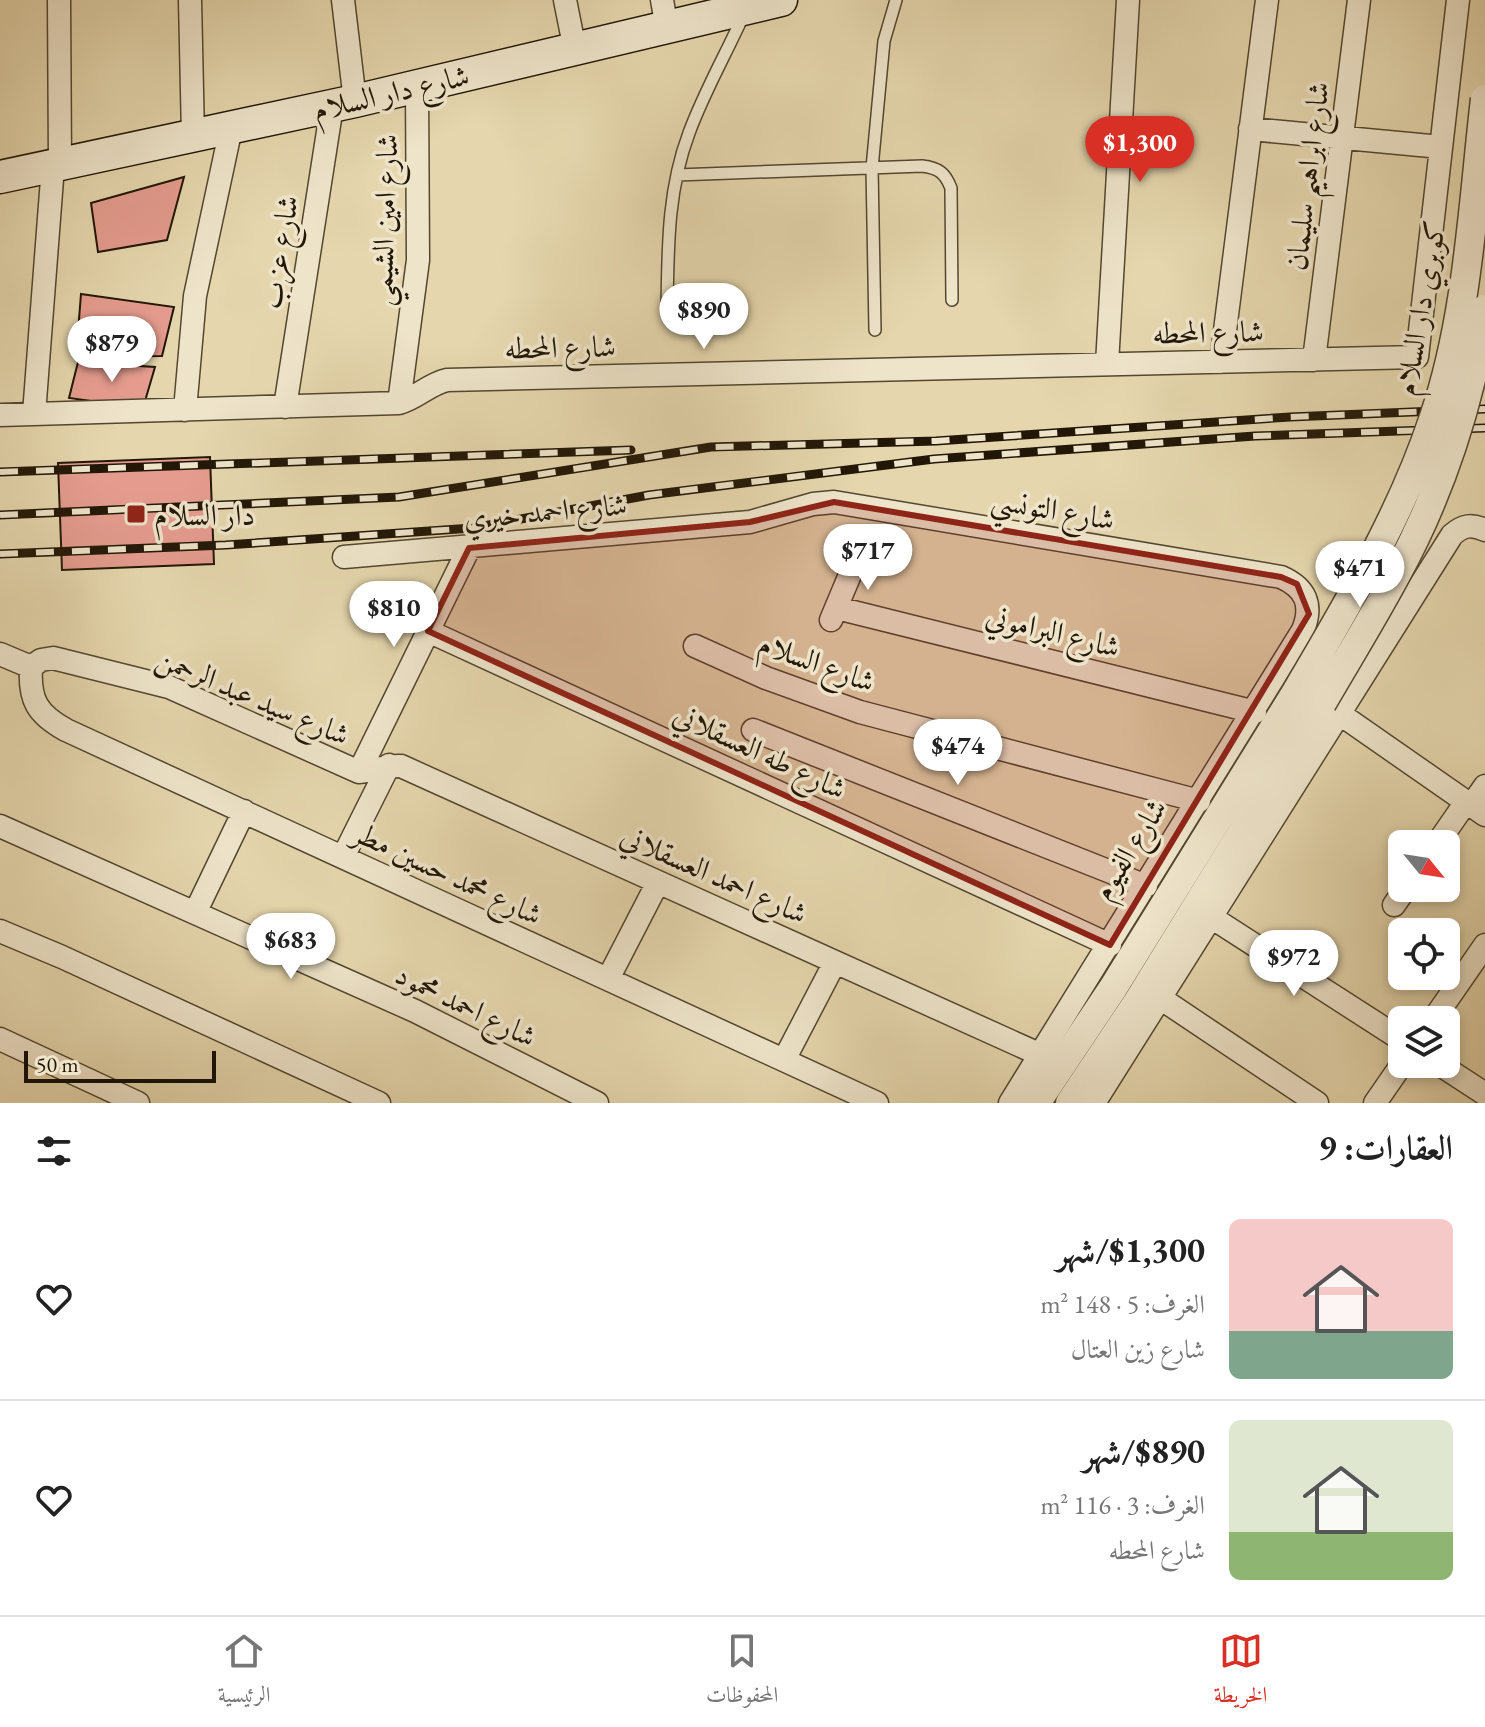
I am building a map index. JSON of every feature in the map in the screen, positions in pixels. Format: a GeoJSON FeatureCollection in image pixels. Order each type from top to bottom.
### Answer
{"type":"FeatureCollection","features":[{"type":"Feature","properties":{"kind":"main road","name":"شارع دار السلام"},"geometry":{"type":"LineString","coordinates":[[0,177],[344,104],[575,50],[664,14],[781,0]]}},
{"type":"Feature","properties":{"kind":"street"},"geometry":{"type":"LineString","coordinates":[[34,414],[56,165],[59,0]]}},
{"type":"Feature","properties":{"kind":"street"},"geometry":{"type":"LineString","coordinates":[[190,0],[193,136]]}},
{"type":"Feature","properties":{"kind":"street","name":"شارع عزب"},"geometry":{"type":"LineString","coordinates":[[285,407],[344,104],[343,0]]}},
{"type":"Feature","properties":{"kind":"street"},"geometry":{"type":"LineString","coordinates":[[565,0],[575,50]]}},
{"type":"Feature","properties":{"kind":"street"},"geometry":{"type":"LineString","coordinates":[[1107,364],[1128,0]]}},
{"type":"Feature","properties":{"kind":"street"},"geometry":{"type":"LineString","coordinates":[[1221,362],[1267,0]]}},
{"type":"Feature","properties":{"kind":"street","name":"شارع ابراهيم سليمان"},"geometry":{"type":"LineString","coordinates":[[1314,360],[1359,0]]}},
{"type":"Feature","properties":{"kind":"street"},"geometry":{"type":"LineString","coordinates":[[1250,129],[1441,147],[1458,0]]}},
{"type":"Feature","properties":{"kind":"street","name":"شارع امين الشيمي"},"geometry":{"type":"LineString","coordinates":[[399,403],[418,260],[417,87]]}},
{"type":"Feature","properties":{"kind":"street","name":"كوبري دار السلام"},"geometry":{"type":"LineString","coordinates":[[1320,702],[1384,538],[1408,490],[1435,415],[1455,337],[1485,99]]}},
{"type":"Feature","properties":{"kind":"street"},"geometry":{"type":"LineString","coordinates":[[185,410],[195,296],[231,128]]}},
{"type":"Feature","properties":{"kind":"street","name":"شارع المحطه"},"geometry":{"type":"LineString","coordinates":[[0,415],[399,403],[447,380],[1417,357],[1441,147]]}},
{"type":"Feature","properties":{"kind":"street","name":"كوبري دار السلام"},"geometry":{"type":"LineString","coordinates":[[1320,702],[1397,574],[1432,499],[1459,422],[1480,342],[1485,309]]}},
{"type":"Feature","properties":{"kind":"street","name":"شارع التونسي"},"geometry":{"type":"LineString","coordinates":[[750,522],[813,504],[834,502],[1281,577],[1297,584],[1307,598],[1309,614],[1303,630]]}},
{"type":"Feature","properties":{"kind":"street","name":"شارع احمد خيري"},"geometry":{"type":"LineString","coordinates":[[344,557],[750,522]]}},
{"type":"Feature","properties":{"kind":"street"},"geometry":{"type":"LineString","coordinates":[[1070,1103],[1137,1003],[1320,702],[1367,670],[1452,535],[1467,526],[1485,530]]}},
{"type":"Feature","properties":{"kind":"street","name":"شارع البراموني"},"geometry":{"type":"LineString","coordinates":[[862,546],[834,615],[1255,712]]}},
{"type":"Feature","properties":{"kind":"street"},"geometry":{"type":"LineString","coordinates":[[359,772],[469,548]]}},
{"type":"Feature","properties":{"kind":"street"},"geometry":{"type":"LineString","coordinates":[[1303,630],[1321,623],[1340,624],[1356,634],[1366,651],[1367,670]]}},
{"type":"Feature","properties":{"kind":"street","name":"شارع الفيوم"},"geometry":{"type":"LineString","coordinates":[[1010,1103],[1303,630]]}},
{"type":"Feature","properties":{"kind":"street","name":"شارع طه العسقلاني"},"geometry":{"type":"LineString","coordinates":[[428,631],[1110,945]]}},
{"type":"Feature","properties":{"kind":"street","name":"شارع السلام"},"geometry":{"type":"LineString","coordinates":[[695,646],[766,678],[860,712],[1199,801]]}},
{"type":"Feature","properties":{"kind":"street"},"geometry":{"type":"LineString","coordinates":[[0,654],[31,667]]}},
{"type":"Feature","properties":{"kind":"street","name":"شارع سيد عبد الرحمن"},"geometry":{"type":"LineString","coordinates":[[31,667],[41,660],[53,658],[169,687],[359,772]]}},
{"type":"Feature","properties":{"kind":"street","name":"شارع محمد حسين مطر"},"geometry":{"type":"LineString","coordinates":[[31,667],[30,686],[36,705],[49,720],[877,1103]]}},
{"type":"Feature","properties":{"kind":"street"},"geometry":{"type":"LineString","coordinates":[[1320,702],[1474,808]]}},
{"type":"Feature","properties":{"kind":"street"},"geometry":{"type":"LineString","coordinates":[[1094,1103],[1211,917],[1320,702]]}},
{"type":"Feature","properties":{"kind":"street","name":"شارع الفيوم"},"geometry":{"type":"LineString","coordinates":[[1036,1103],[1113,988],[1320,702]]}},
{"type":"Feature","properties":{"kind":"street"},"geometry":{"type":"LineString","coordinates":[[753,730],[1146,886]]}},
{"type":"Feature","properties":{"kind":"street"},"geometry":{"type":"LineString","coordinates":[[359,772],[389,765]]}},
{"type":"Feature","properties":{"kind":"street"},"geometry":{"type":"LineString","coordinates":[[343,857],[389,765]]}},
{"type":"Feature","properties":{"kind":"street","name":"شارع احمد العسقلاني"},"geometry":{"type":"LineString","coordinates":[[389,765],[401,766],[1041,1055]]}},
{"type":"Feature","properties":{"kind":"street"},"geometry":{"type":"LineString","coordinates":[[1451,830],[1474,808],[1485,786]]}},
{"type":"Feature","properties":{"kind":"street"},"geometry":{"type":"LineString","coordinates":[[195,913],[244,811]]}},
{"type":"Feature","properties":{"kind":"street","name":"شارع احمد محمود"},"geometry":{"type":"LineString","coordinates":[[0,826],[415,1011],[597,1103]]}},
{"type":"Feature","properties":{"kind":"street"},"geometry":{"type":"LineString","coordinates":[[608,979],[658,882]]}},
{"type":"Feature","properties":{"kind":"street"},"geometry":{"type":"LineString","coordinates":[[1211,917],[1388,1031]]}},
{"type":"Feature","properties":{"kind":"street"},"geometry":{"type":"LineString","coordinates":[[0,931],[379,1103]]}},
{"type":"Feature","properties":{"kind":"street"},"geometry":{"type":"LineString","coordinates":[[1443,1006],[1485,945]]}},
{"type":"Feature","properties":{"kind":"street"},"geometry":{"type":"LineString","coordinates":[[784,1060],[835,962]]}},
{"type":"Feature","properties":{"kind":"street"},"geometry":{"type":"LineString","coordinates":[[1160,998],[1317,1103]]}},
{"type":"Feature","properties":{"kind":"street"},"geometry":{"type":"LineString","coordinates":[[0,1039],[138,1103]]}},
{"type":"Feature","properties":{"kind":"street"},"geometry":{"type":"LineString","coordinates":[[1375,1103],[1392,1078]]}},
{"type":"Feature","properties":{"kind":"street"},"geometry":{"type":"LineString","coordinates":[[1460,1078],[1485,1094]]}},
{"type":"Feature","properties":{"kind":"lane"},"geometry":{"type":"LineString","coordinates":[[875,330],[872,168],[884,41],[896,0]]}},
{"type":"Feature","properties":{"kind":"lane"},"geometry":{"type":"LineString","coordinates":[[667,311],[668,232],[677,175],[703,97],[746,5]]}},
{"type":"Feature","properties":{"kind":"lane"},"geometry":{"type":"LineString","coordinates":[[677,175],[936,167],[946,175],[951,188],[952,300]]}},
{"type":"Feature","properties":{"kind":"highlighted area"},"geometry":{"type":"Polygon","coordinates":[[[834,502],[1281,577],[1297,584],[1309,614],[1110,945],[428,631],[469,548],[750,522],[834,502]]]}},
{"type":"Feature","properties":{"kind":"building"},"geometry":{"type":"Polygon","coordinates":[[[184,177],[167,240],[98,252],[91,203],[184,177]]]}},
{"type":"Feature","properties":{"kind":"building"},"geometry":{"type":"Polygon","coordinates":[[[81,294],[174,307],[162,356],[76,357],[81,294]]]}},
{"type":"Feature","properties":{"kind":"building"},"geometry":{"type":"Polygon","coordinates":[[[78,362],[155,367],[143,408],[69,398],[78,362]]]}},
{"type":"Feature","properties":{"kind":"building","name":"دار السلام"},"geometry":{"type":"Polygon","coordinates":[[[210,457],[214,564],[62,570],[58,463],[210,457]]]}},
{"type":"Feature","properties":{"kind":"railway"},"geometry":{"type":"LineString","coordinates":[[0,515],[399,497],[711,447],[936,441],[1290,417],[1485,409]]}},
{"type":"Feature","properties":{"kind":"railway"},"geometry":{"type":"LineString","coordinates":[[0,554],[226,545],[473,528],[649,495],[934,459],[1255,436],[1485,428]]}},
{"type":"Feature","properties":{"kind":"railway"},"geometry":{"type":"LineString","coordinates":[[0,472],[631,450]]}},
{"type":"Feature","properties":{"kind":"place","name":"دار السلام"},"geometry":{"type":"Point","coordinates":[136,514]}}]}
